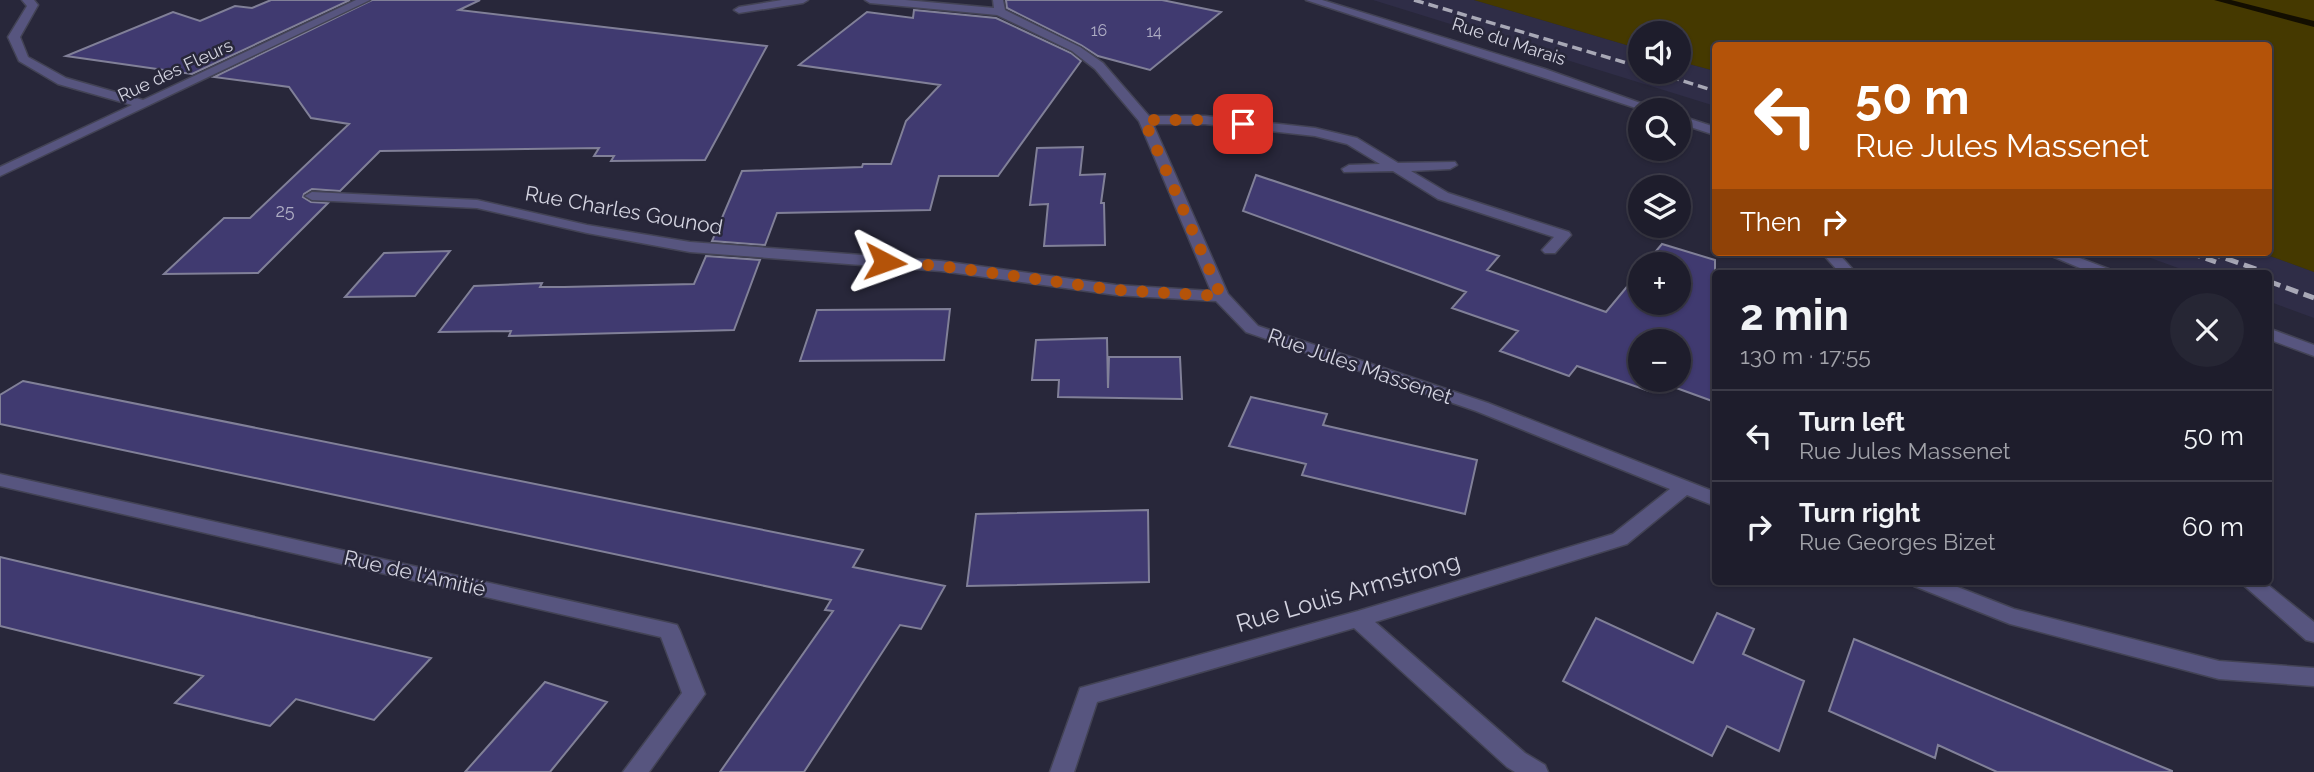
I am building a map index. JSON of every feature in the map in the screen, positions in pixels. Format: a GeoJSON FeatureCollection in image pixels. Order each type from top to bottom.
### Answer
{"type":"FeatureCollection","features":[{"type":"Feature","properties":{"kind":"street"},"geometry":{"type":"LineString","coordinates":[[27,0],[33,5],[14,37],[23,59],[62,81],[143,104]]}},
{"type":"Feature","properties":{"kind":"street","name":"Rue des Fleurs"},"geometry":{"type":"LineString","coordinates":[[0,172],[365,0]]}},
{"type":"Feature","properties":{"kind":"street"},"geometry":{"type":"LineString","coordinates":[[739,10],[803,0]]}},
{"type":"Feature","properties":{"kind":"street"},"geometry":{"type":"LineString","coordinates":[[870,0],[999,6]]}},
{"type":"Feature","properties":{"kind":"street","name":"Rue du Marais"},"geometry":{"type":"LineString","coordinates":[[1311,0],[1528,67],[1628,101]]}},
{"type":"Feature","properties":{"kind":"street","name":"Rue Jules Massenet"},"geometry":{"type":"LineString","coordinates":[[999,6],[1084,54],[1099,66],[1144,120],[1221,296],[1252,329],[1482,407],[1712,498]]}},
{"type":"Feature","properties":{"kind":"street"},"geometry":{"type":"LineString","coordinates":[[1144,120],[1205,120],[1315,132],[1352,141],[1443,195],[1564,235],[1550,250]]}},
{"type":"Feature","properties":{"kind":"street"},"geometry":{"type":"LineString","coordinates":[[1691,123],[1712,130]]}},
{"type":"Feature","properties":{"kind":"street"},"geometry":{"type":"LineString","coordinates":[[1349,169],[1450,165]]}},
{"type":"Feature","properties":{"kind":"street","name":"Rue Charles Gounod"},"geometry":{"type":"LineString","coordinates":[[312,195],[477,204],[587,229],[690,247],[941,266],[1116,290],[1221,296]]}},
{"type":"Feature","properties":{"kind":"street"},"geometry":{"type":"LineString","coordinates":[[1832,256],[1844,270]]}},
{"type":"Feature","properties":{"kind":"street"},"geometry":{"type":"LineString","coordinates":[[2061,256],[2098,270]]}},
{"type":"Feature","properties":{"kind":"street"},"geometry":{"type":"LineString","coordinates":[[2272,335],[2314,351]]}},
{"type":"Feature","properties":{"kind":"street","name":"Rue de l'Amitié"},"geometry":{"type":"LineString","coordinates":[[0,480],[669,631],[694,694],[635,772]]}},
{"type":"Feature","properties":{"kind":"street","name":"Rue Louis Armstrong"},"geometry":{"type":"LineString","coordinates":[[1062,772],[1088,695],[1358,619],[1620,539],[1685,486]]}},
{"type":"Feature","properties":{"kind":"street"},"geometry":{"type":"LineString","coordinates":[[1931,585],[2010,616],[2219,670],[2314,677]]}},
{"type":"Feature","properties":{"kind":"street"},"geometry":{"type":"LineString","coordinates":[[2254,585],[2314,634]]}},
{"type":"Feature","properties":{"kind":"street"},"geometry":{"type":"LineString","coordinates":[[1358,619],[1516,760],[1536,772]]}},
{"type":"Feature","properties":{"kind":"shaded area"},"geometry":{"type":"Polygon","coordinates":[[[1373,0],[1474,0],[1628,45],[1628,79],[1373,0]]]}},
{"type":"Feature","properties":{"kind":"shaded area"},"geometry":{"type":"Polygon","coordinates":[[[1474,0],[2314,0],[2314,272],[2270,256],[2272,42],[1712,42],[1712,70],[1691,65],[1691,21],[1628,21],[1628,45],[1474,0]]]}},
{"type":"Feature","properties":{"kind":"shaded area"},"geometry":{"type":"Polygon","coordinates":[[[1691,65],[1712,70],[1712,105],[1644,84],[1691,84],[1691,65]]]}},
{"type":"Feature","properties":{"kind":"shaded area"},"geometry":{"type":"Polygon","coordinates":[[[2145,256],[2270,256],[2314,272],[2314,318],[2272,302],[2272,270],[2184,270],[2145,256]]]}},
{"type":"Feature","properties":{"kind":"building"},"geometry":{"type":"Polygon","coordinates":[[[271,0],[350,0],[192,74],[66,56],[173,12],[200,21],[235,6],[252,8],[271,0]]]}},
{"type":"Feature","properties":{"kind":"building"},"geometry":{"type":"Polygon","coordinates":[[[372,0],[480,0],[459,10],[767,46],[705,160],[611,161],[614,156],[594,156],[599,148],[380,151],[340,191],[312,189],[304,194],[303,197],[311,202],[328,203],[258,273],[164,274],[224,218],[250,218],[349,124],[311,118],[289,87],[214,77],[372,0]]]}},
{"type":"Feature","properties":{"kind":"building"},"geometry":{"type":"Polygon","coordinates":[[[1006,0],[1162,0],[1221,12],[1150,70],[1098,56],[1007,8],[1006,0]]]}},
{"type":"Feature","properties":{"kind":"building"},"geometry":{"type":"Polygon","coordinates":[[[914,10],[996,18],[1071,53],[1081,61],[998,176],[939,176],[930,210],[777,213],[765,245],[712,241],[742,171],[891,164],[906,121],[940,85],[799,65],[867,12],[913,18],[914,10]]]}},
{"type":"Feature","properties":{"kind":"building"},"geometry":{"type":"Polygon","coordinates":[[[1083,147],[1080,175],[1105,174],[1101,203],[1104,203],[1105,245],[1044,246],[1048,204],[1030,205],[1037,148],[1083,147]]]}},
{"type":"Feature","properties":{"kind":"building"},"geometry":{"type":"Polygon","coordinates":[[[1256,175],[1499,256],[1487,270],[1606,312],[1628,285],[1628,315],[1691,315],[1691,253],[1715,260],[1715,270],[1712,270],[1712,401],[1687,392],[1691,392],[1691,329],[1628,329],[1628,384],[1577,366],[1569,376],[1500,351],[1518,331],[1452,308],[1466,292],[1243,211],[1256,175]]]}},
{"type":"Feature","properties":{"kind":"building"},"geometry":{"type":"Polygon","coordinates":[[[1662,244],[1688,252],[1655,252],[1662,244]]]}},
{"type":"Feature","properties":{"kind":"building"},"geometry":{"type":"Polygon","coordinates":[[[450,251],[415,296],[345,297],[384,253],[450,251]]]}},
{"type":"Feature","properties":{"kind":"building"},"geometry":{"type":"Polygon","coordinates":[[[706,256],[760,260],[734,330],[509,336],[511,331],[439,332],[474,286],[542,283],[540,287],[694,284],[706,256]]]}},
{"type":"Feature","properties":{"kind":"building"},"geometry":{"type":"Polygon","coordinates":[[[950,309],[944,360],[800,361],[817,310],[950,309]]]}},
{"type":"Feature","properties":{"kind":"building"},"geometry":{"type":"Polygon","coordinates":[[[1107,338],[1108,388],[1109,357],[1180,357],[1182,399],[1058,397],[1059,380],[1032,380],[1036,340],[1107,338]]]}},
{"type":"Feature","properties":{"kind":"building"},"geometry":{"type":"Polygon","coordinates":[[[23,381],[863,550],[853,567],[945,586],[921,629],[900,625],[804,772],[720,772],[833,611],[825,610],[831,600],[0,424],[0,395],[23,381]]]}},
{"type":"Feature","properties":{"kind":"building"},"geometry":{"type":"Polygon","coordinates":[[[1251,397],[1327,414],[1323,425],[1477,460],[1465,514],[1302,475],[1306,464],[1229,446],[1251,397]]]}},
{"type":"Feature","properties":{"kind":"building"},"geometry":{"type":"Polygon","coordinates":[[[1148,510],[1149,582],[967,586],[976,514],[1148,510]]]}},
{"type":"Feature","properties":{"kind":"building"},"geometry":{"type":"Polygon","coordinates":[[[0,557],[431,658],[374,720],[296,699],[270,726],[175,703],[203,676],[0,626],[0,557]]]}},
{"type":"Feature","properties":{"kind":"building"},"geometry":{"type":"Polygon","coordinates":[[[1717,613],[1754,629],[1743,654],[1804,681],[1779,751],[1727,726],[1712,756],[1563,681],[1596,618],[1693,663],[1717,613]]]}},
{"type":"Feature","properties":{"kind":"building"},"geometry":{"type":"Polygon","coordinates":[[[1854,639],[2172,772],[1997,772],[1938,745],[1935,758],[1829,711],[1854,639]]]}},
{"type":"Feature","properties":{"kind":"building"},"geometry":{"type":"Polygon","coordinates":[[[545,682],[607,702],[550,772],[465,772],[545,682]]]}},
{"type":"Feature","properties":{"kind":"waterway"},"geometry":{"type":"LineString","coordinates":[[2219,0],[2314,24]]}},
{"type":"Feature","properties":{"kind":"railway"},"geometry":{"type":"LineString","coordinates":[[1414,0],[1628,63]]}},
{"type":"Feature","properties":{"kind":"railway"},"geometry":{"type":"LineString","coordinates":[[1691,83],[1712,90]]}},
{"type":"Feature","properties":{"kind":"railway"},"geometry":{"type":"LineString","coordinates":[[2199,256],[2216,262]]}},
{"type":"Feature","properties":{"kind":"railway"},"geometry":{"type":"LineString","coordinates":[[2219,256],[2259,270]]}},
{"type":"Feature","properties":{"kind":"railway"},"geometry":{"type":"LineString","coordinates":[[2272,282],[2314,298]]}},
{"type":"Feature","properties":{"kind":"route"},"geometry":{"type":"LineString","coordinates":[[885,262],[941,266],[1116,290],[1221,296],[1144,120],[1205,120],[1243,124]]}}]}
